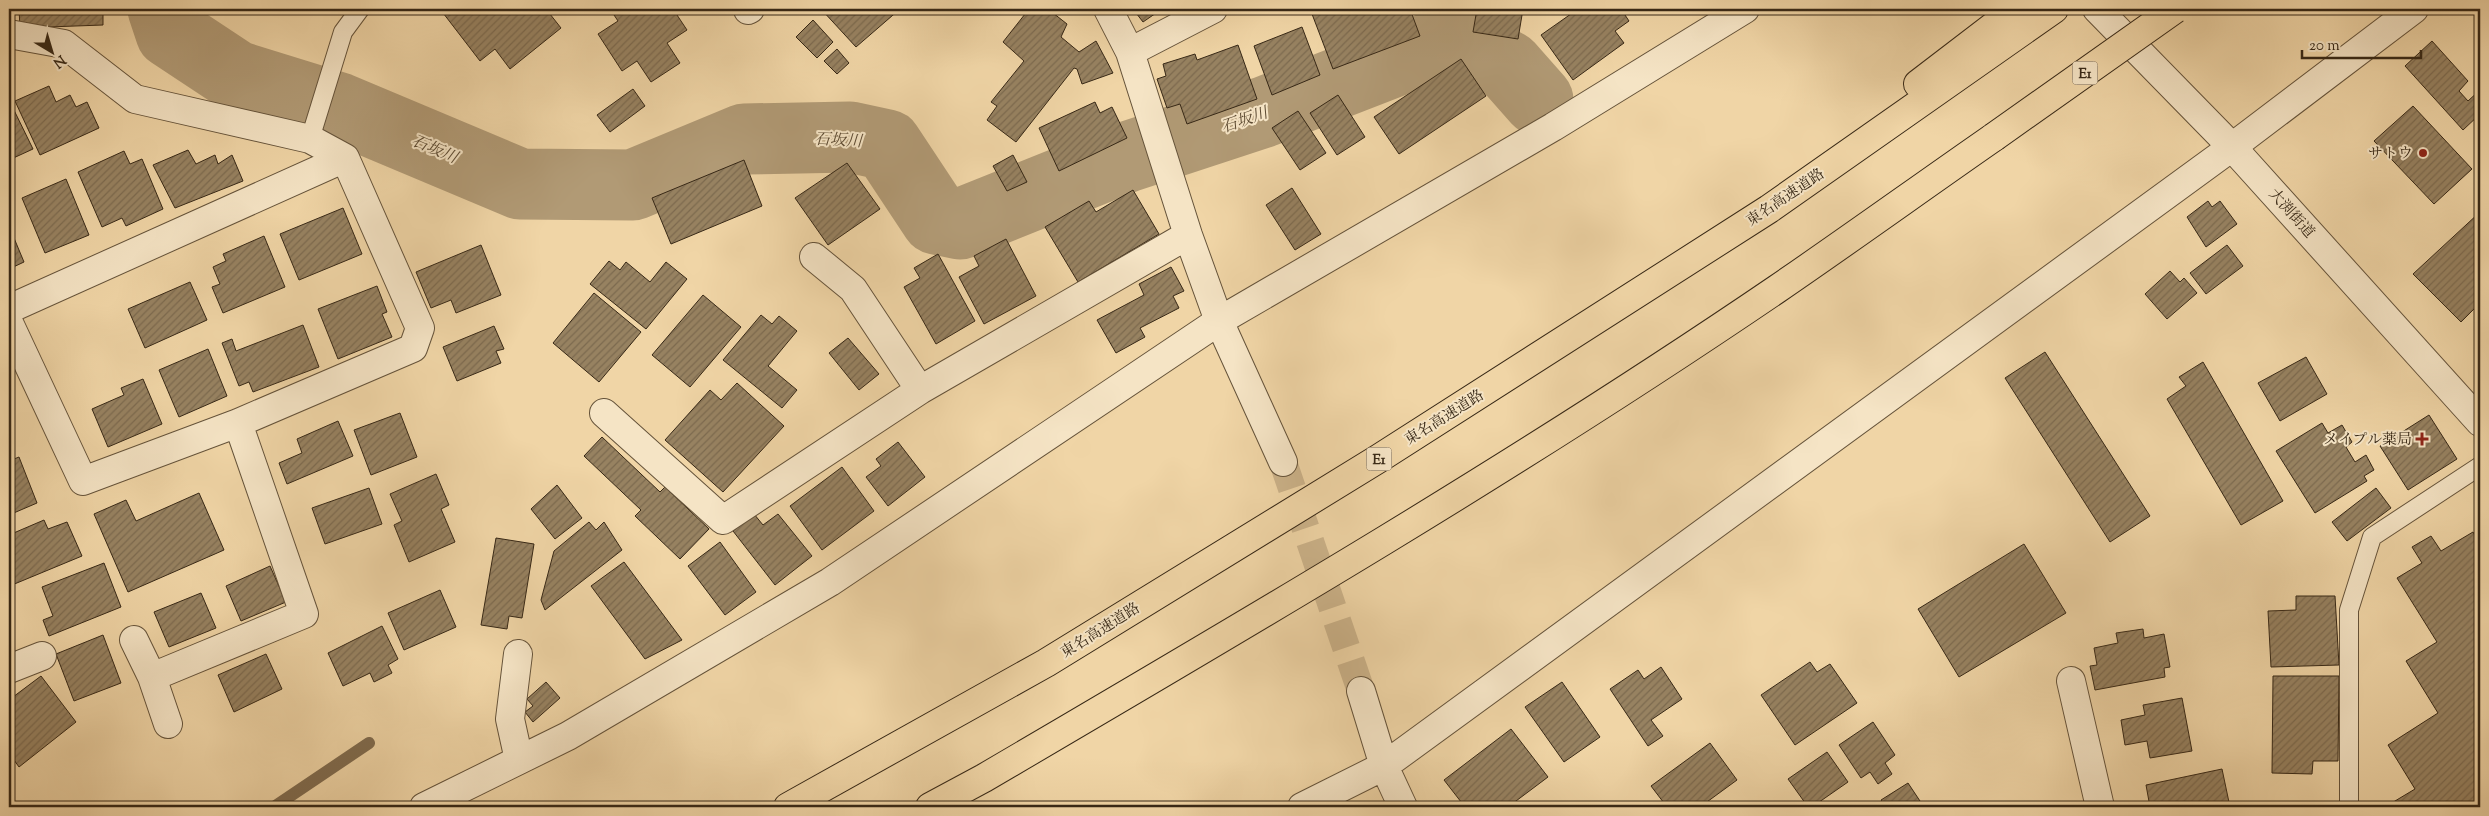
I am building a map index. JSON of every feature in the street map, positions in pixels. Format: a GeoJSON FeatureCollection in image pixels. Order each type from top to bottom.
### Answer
{"type":"FeatureCollection","features":[{"type":"Feature","properties":{"kind":"highway"},"geometry":{"type":"LineString","coordinates":[[1944,74],[2016,9]]}},
{"type":"Feature","properties":{"kind":"highway"},"geometry":{"type":"LineString","coordinates":[[1944,74],[2054,9]]}},
{"type":"Feature","properties":{"kind":"highway","name":"E1"},"geometry":{"type":"LineString","coordinates":[[930,807],[984,778],[1307,588],[1558,432],[1776,289],[2175,9]]}},
{"type":"Feature","properties":{"kind":"highway","name":"東名高速道路"},"geometry":{"type":"LineString","coordinates":[[788,807],[1046,663],[1387,453],[1769,209],[1944,74]]}},
{"type":"Feature","properties":{"kind":"street"},"geometry":{"type":"LineString","coordinates":[[1108,9],[1130,52],[1188,235],[1219,321],[1283,462]]}},
{"type":"Feature","properties":{"kind":"street"},"geometry":{"type":"LineString","coordinates":[[1130,52],[1213,9]]}},
{"type":"Feature","properties":{"kind":"street"},"geometry":{"type":"LineString","coordinates":[[424,807],[568,736],[830,582],[1219,321],[1553,127],[1745,9]]}},
{"type":"Feature","properties":{"kind":"street","name":"大渕街道"},"geometry":{"type":"LineString","coordinates":[[2097,9],[2232,147],[2480,422]]}},
{"type":"Feature","properties":{"kind":"street"},"geometry":{"type":"LineString","coordinates":[[1302,807],[1384,766],[2232,147],[2414,9]]}},
{"type":"Feature","properties":{"kind":"street"},"geometry":{"type":"LineString","coordinates":[[9,34],[64,44],[135,99],[311,136],[346,158],[420,328],[413,348],[238,423],[83,481],[9,323]]}},
{"type":"Feature","properties":{"kind":"street"},"geometry":{"type":"LineString","coordinates":[[9,309],[346,158]]}},
{"type":"Feature","properties":{"kind":"street"},"geometry":{"type":"LineString","coordinates":[[604,412],[723,520],[920,390],[1188,235]]}},
{"type":"Feature","properties":{"kind":"street"},"geometry":{"type":"LineString","coordinates":[[814,257],[853,289],[920,390]]}},
{"type":"Feature","properties":{"kind":"street"},"geometry":{"type":"LineString","coordinates":[[152,677],[304,614],[238,423]]}},
{"type":"Feature","properties":{"kind":"street"},"geometry":{"type":"LineString","coordinates":[[134,640],[152,677],[168,724]]}},
{"type":"Feature","properties":{"kind":"street"},"geometry":{"type":"LineString","coordinates":[[518,654],[510,719],[519,760]]}},
{"type":"Feature","properties":{"kind":"street"},"geometry":{"type":"LineString","coordinates":[[9,669],[42,656]]}},
{"type":"Feature","properties":{"kind":"street"},"geometry":{"type":"LineString","coordinates":[[2071,681],[2100,807]]}},
{"type":"Feature","properties":{"kind":"street"},"geometry":{"type":"LineString","coordinates":[[1361,691],[1384,766],[1403,807]]}},
{"type":"Feature","properties":{"kind":"lane"},"geometry":{"type":"LineString","coordinates":[[311,136],[343,32],[360,9]]}},
{"type":"Feature","properties":{"kind":"lane"},"geometry":{"type":"LineString","coordinates":[[2349,807],[2349,610],[2372,537],[2480,466]]}},
{"type":"Feature","properties":{"kind":"building"},"geometry":{"type":"Polygon","coordinates":[[[19,9],[103,9],[103,25],[20,28],[19,9]]]}},
{"type":"Feature","properties":{"kind":"building"},"geometry":{"type":"Polygon","coordinates":[[[440,9],[546,9],[561,28],[510,69],[495,49],[480,61],[440,9]]]}},
{"type":"Feature","properties":{"kind":"building"},"geometry":{"type":"Polygon","coordinates":[[[610,9],[673,9],[687,30],[667,43],[680,63],[651,82],[637,61],[622,71],[598,34],[618,21],[610,9]]]}},
{"type":"Feature","properties":{"kind":"building"},"geometry":{"type":"Polygon","coordinates":[[[821,9],[900,9],[856,47],[821,9]]]}},
{"type":"Feature","properties":{"kind":"building"},"geometry":{"type":"Polygon","coordinates":[[[1029,9],[1048,9],[1067,24],[1061,37],[1079,52],[1096,41],[1113,73],[1082,84],[1077,69],[1074,68],[1016,142],[987,120],[997,106],[991,102],[1024,61],[1003,42],[1029,9]]]}},
{"type":"Feature","properties":{"kind":"building"},"geometry":{"type":"Polygon","coordinates":[[[1133,9],[1162,9],[1143,22],[1133,9]]]}},
{"type":"Feature","properties":{"kind":"building"},"geometry":{"type":"Polygon","coordinates":[[[1326,9],[1410,9],[1420,36],[1333,69],[1312,14],[1326,9]]]}},
{"type":"Feature","properties":{"kind":"building"},"geometry":{"type":"Polygon","coordinates":[[[1477,9],[1523,9],[1518,39],[1473,32],[1477,9]]]}},
{"type":"Feature","properties":{"kind":"building"},"geometry":{"type":"Polygon","coordinates":[[[1578,9],[1621,9],[1629,21],[1615,31],[1624,43],[1573,80],[1541,35],[1578,9]]]}},
{"type":"Feature","properties":{"kind":"building"},"geometry":{"type":"Polygon","coordinates":[[[813,20],[833,42],[817,58],[796,37],[813,20]]]}},
{"type":"Feature","properties":{"kind":"building"},"geometry":{"type":"Polygon","coordinates":[[[1302,27],[1320,75],[1272,95],[1254,46],[1302,27]]]}},
{"type":"Feature","properties":{"kind":"building"},"geometry":{"type":"Polygon","coordinates":[[[2432,41],[2468,81],[2459,91],[2468,101],[2480,90],[2480,114],[2463,130],[2405,66],[2432,41]]]}},
{"type":"Feature","properties":{"kind":"building"},"geometry":{"type":"Polygon","coordinates":[[[1238,45],[1257,99],[1187,124],[1180,104],[1167,108],[1157,79],[1166,76],[1163,64],[1195,54],[1197,60],[1238,45]]]}},
{"type":"Feature","properties":{"kind":"building"},"geometry":{"type":"Polygon","coordinates":[[[837,49],[849,63],[837,74],[824,61],[837,49]]]}},
{"type":"Feature","properties":{"kind":"building"},"geometry":{"type":"Polygon","coordinates":[[[1461,59],[1486,96],[1399,154],[1374,117],[1461,59]]]}},
{"type":"Feature","properties":{"kind":"building"},"geometry":{"type":"Polygon","coordinates":[[[49,86],[56,102],[70,95],[76,107],[87,102],[99,128],[40,155],[15,101],[49,86]]]}},
{"type":"Feature","properties":{"kind":"building"},"geometry":{"type":"Polygon","coordinates":[[[633,89],[645,106],[610,132],[597,115],[633,89]]]}},
{"type":"Feature","properties":{"kind":"building"},"geometry":{"type":"Polygon","coordinates":[[[1338,95],[1365,137],[1337,155],[1310,113],[1338,95]]]}},
{"type":"Feature","properties":{"kind":"building"},"geometry":{"type":"Polygon","coordinates":[[[1095,102],[1100,113],[1112,107],[1127,138],[1059,171],[1039,128],[1095,102]]]}},
{"type":"Feature","properties":{"kind":"building"},"geometry":{"type":"Polygon","coordinates":[[[9,103],[33,149],[9,160],[9,103]]]}},
{"type":"Feature","properties":{"kind":"building"},"geometry":{"type":"Polygon","coordinates":[[[2413,106],[2472,169],[2434,204],[2374,141],[2413,106]]]}},
{"type":"Feature","properties":{"kind":"building"},"geometry":{"type":"Polygon","coordinates":[[[1298,111],[1326,153],[1300,170],[1272,128],[1298,111]]]}},
{"type":"Feature","properties":{"kind":"building"},"geometry":{"type":"Polygon","coordinates":[[[188,150],[196,164],[215,155],[218,164],[232,155],[243,181],[175,208],[153,165],[188,150]]]}},
{"type":"Feature","properties":{"kind":"building"},"geometry":{"type":"Polygon","coordinates":[[[124,151],[130,164],[142,159],[163,209],[126,226],[122,218],[102,227],[78,172],[124,151]]]}},
{"type":"Feature","properties":{"kind":"building"},"geometry":{"type":"Polygon","coordinates":[[[1013,155],[1027,182],[1007,191],[993,166],[1013,155]]]}},
{"type":"Feature","properties":{"kind":"building"},"geometry":{"type":"Polygon","coordinates":[[[744,160],[762,206],[671,244],[652,198],[744,160]]]}},
{"type":"Feature","properties":{"kind":"building"},"geometry":{"type":"Polygon","coordinates":[[[847,163],[880,209],[828,245],[795,198],[847,163]]]}},
{"type":"Feature","properties":{"kind":"building"},"geometry":{"type":"Polygon","coordinates":[[[66,179],[89,235],[45,253],[22,198],[66,179]]]}},
{"type":"Feature","properties":{"kind":"building"},"geometry":{"type":"Polygon","coordinates":[[[1292,188],[1321,234],[1295,250],[1266,205],[1292,188]]]}},
{"type":"Feature","properties":{"kind":"building"},"geometry":{"type":"Polygon","coordinates":[[[1133,190],[1159,234],[1078,282],[1045,227],[1089,201],[1096,212],[1133,190]]]}},
{"type":"Feature","properties":{"kind":"building"},"geometry":{"type":"Polygon","coordinates":[[[2208,201],[2212,207],[2220,201],[2237,224],[2206,247],[2187,217],[2208,201]]]}},
{"type":"Feature","properties":{"kind":"building"},"geometry":{"type":"Polygon","coordinates":[[[343,208],[362,254],[299,280],[280,234],[343,208]]]}},
{"type":"Feature","properties":{"kind":"building"},"geometry":{"type":"Polygon","coordinates":[[[2480,212],[2480,303],[2461,322],[2413,274],[2480,212]]]}},
{"type":"Feature","properties":{"kind":"building"},"geometry":{"type":"Polygon","coordinates":[[[9,226],[24,262],[9,269],[9,226]]]}},
{"type":"Feature","properties":{"kind":"building"},"geometry":{"type":"Polygon","coordinates":[[[264,236],[285,287],[223,313],[212,287],[220,284],[213,267],[226,261],[223,254],[264,236]]]}},
{"type":"Feature","properties":{"kind":"building"},"geometry":{"type":"Polygon","coordinates":[[[1006,239],[1036,296],[984,324],[959,277],[979,266],[974,256],[1006,239]]]}},
{"type":"Feature","properties":{"kind":"building"},"geometry":{"type":"Polygon","coordinates":[[[481,245],[501,295],[456,313],[451,300],[431,308],[416,272],[481,245]]]}},
{"type":"Feature","properties":{"kind":"building"},"geometry":{"type":"Polygon","coordinates":[[[2227,245],[2243,266],[2206,294],[2190,273],[2227,245]]]}},
{"type":"Feature","properties":{"kind":"building"},"geometry":{"type":"Polygon","coordinates":[[[938,254],[975,321],[936,344],[904,287],[920,278],[914,268],[938,254]]]}},
{"type":"Feature","properties":{"kind":"building"},"geometry":{"type":"Polygon","coordinates":[[[609,261],[620,270],[626,262],[650,282],[666,262],[687,279],[646,329],[590,284],[609,261]]]}},
{"type":"Feature","properties":{"kind":"building"},"geometry":{"type":"Polygon","coordinates":[[[1171,267],[1184,291],[1173,296],[1179,308],[1140,328],[1145,337],[1116,353],[1097,320],[1144,295],[1139,284],[1171,267]]]}},
{"type":"Feature","properties":{"kind":"building"},"geometry":{"type":"Polygon","coordinates":[[[2170,271],[2180,282],[2184,278],[2197,293],[2167,319],[2145,294],[2170,271]]]}},
{"type":"Feature","properties":{"kind":"building"},"geometry":{"type":"Polygon","coordinates":[[[190,282],[207,320],[145,348],[128,309],[190,282]]]}},
{"type":"Feature","properties":{"kind":"building"},"geometry":{"type":"Polygon","coordinates":[[[377,286],[387,312],[382,314],[392,337],[338,359],[318,309],[377,286]]]}},
{"type":"Feature","properties":{"kind":"building"},"geometry":{"type":"Polygon","coordinates":[[[594,293],[641,332],[599,382],[553,343],[594,293]]]}},
{"type":"Feature","properties":{"kind":"building"},"geometry":{"type":"Polygon","coordinates":[[[703,295],[741,327],[690,387],[652,355],[703,295]]]}},
{"type":"Feature","properties":{"kind":"building"},"geometry":{"type":"Polygon","coordinates":[[[761,315],[772,324],[779,316],[797,331],[768,366],[797,390],[782,408],[723,360],[761,315]]]}},
{"type":"Feature","properties":{"kind":"building"},"geometry":{"type":"Polygon","coordinates":[[[303,325],[319,367],[253,392],[249,382],[239,386],[222,343],[232,339],[236,351],[303,325]]]}},
{"type":"Feature","properties":{"kind":"building"},"geometry":{"type":"Polygon","coordinates":[[[494,326],[504,349],[496,351],[501,363],[457,381],[443,347],[494,326]]]}},
{"type":"Feature","properties":{"kind":"building"},"geometry":{"type":"Polygon","coordinates":[[[848,338],[879,374],[859,390],[829,353],[848,338]]]}},
{"type":"Feature","properties":{"kind":"building"},"geometry":{"type":"Polygon","coordinates":[[[208,349],[227,396],[179,417],[159,370],[208,349]]]}},
{"type":"Feature","properties":{"kind":"building"},"geometry":{"type":"Polygon","coordinates":[[[2045,352],[2150,516],[2110,542],[2005,378],[2045,352]]]}},
{"type":"Feature","properties":{"kind":"building"},"geometry":{"type":"Polygon","coordinates":[[[2306,357],[2327,394],[2280,421],[2258,383],[2306,357]]]}},
{"type":"Feature","properties":{"kind":"building"},"geometry":{"type":"Polygon","coordinates":[[[2203,362],[2283,501],[2241,525],[2167,399],[2186,386],[2179,377],[2203,362]]]}},
{"type":"Feature","properties":{"kind":"building"},"geometry":{"type":"Polygon","coordinates":[[[143,379],[162,424],[108,447],[92,409],[124,395],[121,388],[143,379]]]}},
{"type":"Feature","properties":{"kind":"building"},"geometry":{"type":"Polygon","coordinates":[[[737,383],[784,426],[723,492],[665,440],[710,390],[721,400],[737,383]]]}},
{"type":"Feature","properties":{"kind":"building"},"geometry":{"type":"Polygon","coordinates":[[[400,413],[417,457],[371,475],[354,430],[400,413]]]}},
{"type":"Feature","properties":{"kind":"building"},"geometry":{"type":"Polygon","coordinates":[[[2429,415],[2457,459],[2408,490],[2380,446],[2429,415]]]}},
{"type":"Feature","properties":{"kind":"building"},"geometry":{"type":"Polygon","coordinates":[[[338,421],[353,456],[287,484],[279,463],[302,453],[297,439],[338,421]]]}},
{"type":"Feature","properties":{"kind":"building"},"geometry":{"type":"Polygon","coordinates":[[[2322,423],[2328,433],[2342,425],[2352,442],[2346,447],[2355,462],[2366,455],[2374,470],[2364,476],[2367,481],[2315,513],[2276,451],[2322,423]]]}},
{"type":"Feature","properties":{"kind":"building"},"geometry":{"type":"Polygon","coordinates":[[[602,437],[660,492],[665,487],[709,529],[680,559],[635,516],[641,510],[584,456],[602,437]]]}},
{"type":"Feature","properties":{"kind":"building"},"geometry":{"type":"Polygon","coordinates":[[[898,442],[925,477],[888,506],[866,477],[881,466],[876,459],[898,442]]]}},
{"type":"Feature","properties":{"kind":"building"},"geometry":{"type":"Polygon","coordinates":[[[19,457],[37,503],[9,515],[9,461],[19,457]]]}},
{"type":"Feature","properties":{"kind":"building"},"geometry":{"type":"Polygon","coordinates":[[[842,467],[874,511],[822,550],[790,506],[842,467]]]}},
{"type":"Feature","properties":{"kind":"building"},"geometry":{"type":"Polygon","coordinates":[[[436,474],[449,505],[441,509],[455,542],[409,562],[394,525],[402,521],[390,494],[436,474]]]}},
{"type":"Feature","properties":{"kind":"building"},"geometry":{"type":"Polygon","coordinates":[[[557,485],[582,518],[555,539],[531,509],[557,485]]]}},
{"type":"Feature","properties":{"kind":"building"},"geometry":{"type":"Polygon","coordinates":[[[369,488],[382,524],[325,544],[312,508],[369,488]]]}},
{"type":"Feature","properties":{"kind":"building"},"geometry":{"type":"Polygon","coordinates":[[[2376,488],[2391,508],[2347,541],[2332,522],[2376,488]]]}},
{"type":"Feature","properties":{"kind":"building"},"geometry":{"type":"Polygon","coordinates":[[[199,493],[224,550],[128,592],[94,514],[126,500],[136,521],[199,493]]]}},
{"type":"Feature","properties":{"kind":"building"},"geometry":{"type":"Polygon","coordinates":[[[754,514],[763,525],[778,514],[812,556],[775,585],[733,531],[754,514]]]}},
{"type":"Feature","properties":{"kind":"building"},"geometry":{"type":"Polygon","coordinates":[[[44,520],[48,529],[67,522],[82,556],[12,585],[9,577],[9,535],[44,520]]]}},
{"type":"Feature","properties":{"kind":"building"},"geometry":{"type":"Polygon","coordinates":[[[589,522],[596,530],[604,522],[622,550],[545,610],[541,600],[554,551],[589,522]]]}},
{"type":"Feature","properties":{"kind":"building"},"geometry":{"type":"Polygon","coordinates":[[[2473,532],[2480,544],[2480,807],[2385,807],[2415,789],[2388,745],[2438,713],[2406,661],[2437,642],[2397,578],[2422,563],[2412,547],[2431,536],[2441,551],[2473,532]]]}},
{"type":"Feature","properties":{"kind":"building"},"geometry":{"type":"Polygon","coordinates":[[[496,538],[534,544],[522,618],[509,616],[507,629],[481,625],[496,538]]]}},
{"type":"Feature","properties":{"kind":"building"},"geometry":{"type":"Polygon","coordinates":[[[720,542],[756,592],[725,615],[688,566],[720,542]]]}},
{"type":"Feature","properties":{"kind":"building"},"geometry":{"type":"Polygon","coordinates":[[[2024,544],[2066,613],[1959,677],[1918,609],[2024,544]]]}},
{"type":"Feature","properties":{"kind":"building"},"geometry":{"type":"Polygon","coordinates":[[[624,562],[682,640],[645,659],[591,586],[624,562]]]}},
{"type":"Feature","properties":{"kind":"building"},"geometry":{"type":"Polygon","coordinates":[[[104,563],[121,607],[49,636],[43,620],[53,616],[42,587],[104,563]]]}},
{"type":"Feature","properties":{"kind":"building"},"geometry":{"type":"Polygon","coordinates":[[[270,566],[286,602],[241,621],[226,586],[270,566]]]}},
{"type":"Feature","properties":{"kind":"building"},"geometry":{"type":"Polygon","coordinates":[[[440,590],[456,627],[404,650],[388,613],[440,590]]]}},
{"type":"Feature","properties":{"kind":"building"},"geometry":{"type":"Polygon","coordinates":[[[201,593],[216,628],[169,647],[154,612],[201,593]]]}},
{"type":"Feature","properties":{"kind":"building"},"geometry":{"type":"Polygon","coordinates":[[[2296,596],[2335,596],[2339,665],[2271,667],[2268,611],[2296,610],[2296,596]]]}},
{"type":"Feature","properties":{"kind":"building"},"geometry":{"type":"Polygon","coordinates":[[[382,626],[398,659],[388,665],[392,673],[374,682],[370,673],[343,686],[328,653],[382,626]]]}},
{"type":"Feature","properties":{"kind":"building"},"geometry":{"type":"Polygon","coordinates":[[[2143,629],[2144,638],[2164,634],[2170,667],[2164,668],[2165,677],[2095,690],[2090,666],[2097,665],[2094,648],[2118,643],[2116,633],[2143,629]]]}},
{"type":"Feature","properties":{"kind":"building"},"geometry":{"type":"Polygon","coordinates":[[[103,635],[121,683],[74,701],[56,654],[103,635]]]}},
{"type":"Feature","properties":{"kind":"building"},"geometry":{"type":"Polygon","coordinates":[[[266,654],[282,689],[234,712],[218,675],[266,654]]]}},
{"type":"Feature","properties":{"kind":"building"},"geometry":{"type":"Polygon","coordinates":[[[1810,662],[1817,672],[1830,664],[1857,703],[1795,745],[1761,695],[1810,662]]]}},
{"type":"Feature","properties":{"kind":"building"},"geometry":{"type":"Polygon","coordinates":[[[1661,667],[1682,699],[1651,720],[1663,736],[1648,746],[1610,689],[1638,670],[1644,679],[1661,667]]]}},
{"type":"Feature","properties":{"kind":"building"},"geometry":{"type":"Polygon","coordinates":[[[41,676],[76,722],[19,767],[9,753],[9,700],[41,676]]]}},
{"type":"Feature","properties":{"kind":"building"},"geometry":{"type":"Polygon","coordinates":[[[2273,676],[2339,676],[2338,761],[2313,761],[2312,774],[2272,773],[2273,676]]]}},
{"type":"Feature","properties":{"kind":"building"},"geometry":{"type":"Polygon","coordinates":[[[546,682],[560,698],[533,722],[525,712],[533,706],[527,699],[546,682]]]}},
{"type":"Feature","properties":{"kind":"building"},"geometry":{"type":"Polygon","coordinates":[[[1562,682],[1600,737],[1564,762],[1525,707],[1562,682]]]}},
{"type":"Feature","properties":{"kind":"building"},"geometry":{"type":"Polygon","coordinates":[[[2182,698],[2192,751],[2150,758],[2147,741],[2125,745],[2121,720],[2145,715],[2143,705],[2182,698]]]}},
{"type":"Feature","properties":{"kind":"building"},"geometry":{"type":"Polygon","coordinates":[[[1873,722],[1895,755],[1885,763],[1892,774],[1878,784],[1870,772],[1861,778],[1839,745],[1873,722]]]}},
{"type":"Feature","properties":{"kind":"building"},"geometry":{"type":"Polygon","coordinates":[[[1511,729],[1548,777],[1508,807],[1465,807],[1444,780],[1511,729]]]}},
{"type":"Feature","properties":{"kind":"building"},"geometry":{"type":"Polygon","coordinates":[[[1710,743],[1737,780],[1700,807],[1667,807],[1651,786],[1710,743]]]}},
{"type":"Feature","properties":{"kind":"building"},"geometry":{"type":"Polygon","coordinates":[[[1827,752],[1848,782],[1812,807],[1808,807],[1788,779],[1827,752]]]}},
{"type":"Feature","properties":{"kind":"building"},"geometry":{"type":"Polygon","coordinates":[[[2222,769],[2230,807],[2150,807],[2146,785],[2222,769]]]}},
{"type":"Feature","properties":{"kind":"building"},"geometry":{"type":"Polygon","coordinates":[[[1908,783],[1924,807],[1883,807],[1885,806],[1881,800],[1908,783]]]}},
{"type":"Feature","properties":{"kind":"waterway","name":"石坂川"},"geometry":{"type":"LineString","coordinates":[[163,9],[171,33],[236,76],[339,108],[520,184],[633,185],[744,139],[850,137],[887,145],[936,219],[960,224],[1127,157],[1264,112],[1452,39],[1508,66],[1538,100]]}},
{"type":"Feature","properties":{"kind":"waterway"},"geometry":{"type":"LineString","coordinates":[[274,807],[369,743]]}},
{"type":"Feature","properties":{"kind":"tunnel"},"geometry":{"type":"LineString","coordinates":[[1283,462],[1361,691]]}},
{"type":"Feature","properties":{"kind":"place","name":"サトウ"},"geometry":{"type":"Point","coordinates":[2423,153]}},
{"type":"Feature","properties":{"kind":"place","name":"メイプル薬局"},"geometry":{"type":"Point","coordinates":[2422,439]}}]}
